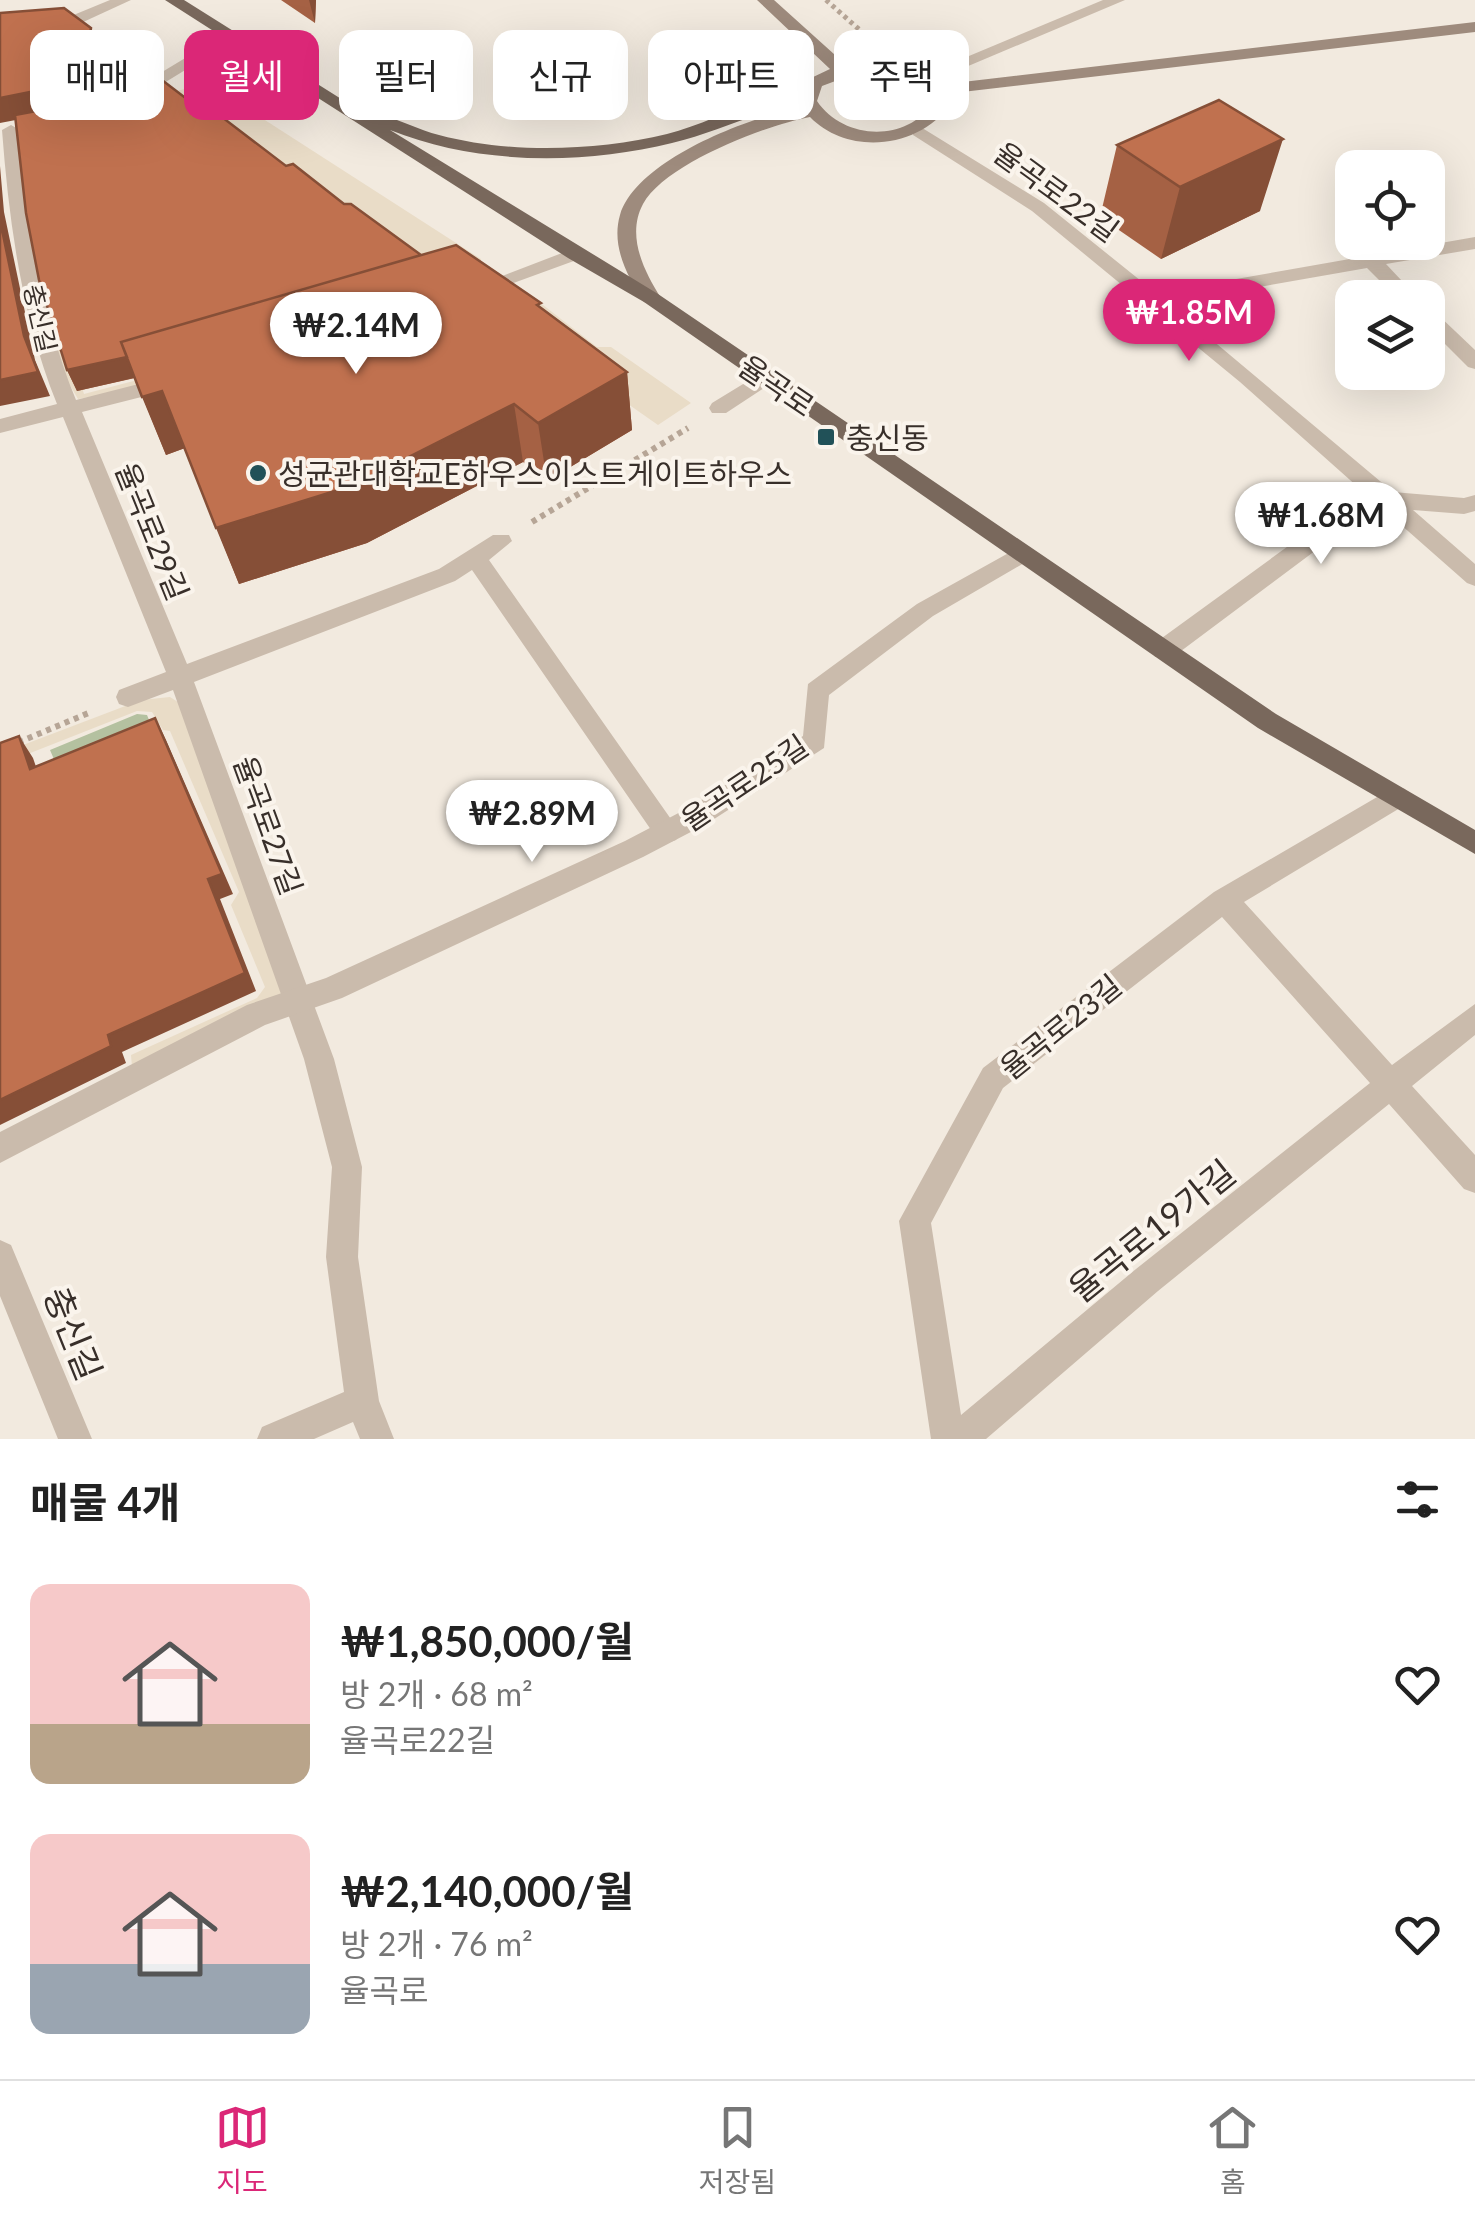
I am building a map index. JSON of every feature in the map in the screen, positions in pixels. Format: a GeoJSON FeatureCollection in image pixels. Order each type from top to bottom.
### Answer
{"type":"FeatureCollection","features":[{"type":"Feature","properties":{"kind":"main road","name":"율곡로"},"geometry":{"type":"LineString","coordinates":[[174,0],[220,30]]}},
{"type":"Feature","properties":{"kind":"main road","name":"율곡로"},"geometry":{"type":"LineString","coordinates":[[319,93],[574,254],[652,298],[1267,720],[1475,844]]}},
{"type":"Feature","properties":{"kind":"main road"},"geometry":{"type":"LineString","coordinates":[[334,103],[439,142],[514,150],[600,148],[668,139],[725,120]]}},
{"type":"Feature","properties":{"kind":"street"},"geometry":{"type":"LineString","coordinates":[[0,30],[62,26],[122,0]]}},
{"type":"Feature","properties":{"kind":"street"},"geometry":{"type":"LineString","coordinates":[[765,0],[834,64]]}},
{"type":"Feature","properties":{"kind":"street"},"geometry":{"type":"LineString","coordinates":[[969,66],[1112,1]]}},
{"type":"Feature","properties":{"kind":"street"},"geometry":{"type":"LineString","coordinates":[[969,80],[1475,27]]}},
{"type":"Feature","properties":{"kind":"street"},"geometry":{"type":"LineString","coordinates":[[814,110],[827,123],[852,133],[886,137],[919,131],[933,120]]}},
{"type":"Feature","properties":{"kind":"street"},"geometry":{"type":"LineString","coordinates":[[652,298],[631,268],[627,237],[634,202],[668,172],[764,120]]}},
{"type":"Feature","properties":{"kind":"street","name":"충신길"},"geometry":{"type":"LineString","coordinates":[[12,130],[10,227],[49,359],[70,408]]}},
{"type":"Feature","properties":{"kind":"street","name":"율곡로22길"},"geometry":{"type":"LineString","coordinates":[[919,131],[1038,207],[1390,500],[1475,577]]}},
{"type":"Feature","properties":{"kind":"street"},"geometry":{"type":"LineString","coordinates":[[1150,300],[1475,243]]}},
{"type":"Feature","properties":{"kind":"street"},"geometry":{"type":"LineString","coordinates":[[449,298],[574,254]]}},
{"type":"Feature","properties":{"kind":"street"},"geometry":{"type":"LineString","coordinates":[[1371,261],[1391,280]]}},
{"type":"Feature","properties":{"kind":"street"},"geometry":{"type":"LineString","coordinates":[[1445,333],[1475,362]]}},
{"type":"Feature","properties":{"kind":"street"},"geometry":{"type":"LineString","coordinates":[[720,408],[766,377]]}},
{"type":"Feature","properties":{"kind":"street"},"geometry":{"type":"LineString","coordinates":[[0,426],[189,378]]}},
{"type":"Feature","properties":{"kind":"street","name":"율곡로29길"},"geometry":{"type":"LineString","coordinates":[[70,408],[180,676]]}},
{"type":"Feature","properties":{"kind":"street"},"geometry":{"type":"LineString","coordinates":[[1164,650],[1361,505],[1390,500],[1464,506],[1475,503]]}},
{"type":"Feature","properties":{"kind":"street"},"geometry":{"type":"LineString","coordinates":[[128,697],[446,575],[500,541]]}},
{"type":"Feature","properties":{"kind":"street","name":"율곡로25길"},"geometry":{"type":"LineString","coordinates":[[0,1148],[257,1014],[332,989],[667,832],[816,741],[816,692],[925,610],[1023,553]]}},
{"type":"Feature","properties":{"kind":"street"},"geometry":{"type":"LineString","coordinates":[[475,557],[667,832]]}},
{"type":"Feature","properties":{"kind":"street","name":"율곡로27길"},"geometry":{"type":"LineString","coordinates":[[180,676],[297,998]]}},
{"type":"Feature","properties":{"kind":"street","name":"율곡로23길"},"geometry":{"type":"LineString","coordinates":[[948,1439],[915,1221],[993,1078],[1224,900],[1396,796]]}},
{"type":"Feature","properties":{"kind":"street"},"geometry":{"type":"LineString","coordinates":[[1224,900],[1475,1178]]}},
{"type":"Feature","properties":{"kind":"street"},"geometry":{"type":"LineString","coordinates":[[297,998],[319,1059],[347,1166],[342,1257],[362,1401],[377,1439]]}},
{"type":"Feature","properties":{"kind":"street"},"geometry":{"type":"LineString","coordinates":[[1391,1083],[1475,1018]]}},
{"type":"Feature","properties":{"kind":"street","name":"율곡로19가길"},"geometry":{"type":"LineString","coordinates":[[960,1439],[1147,1280],[1391,1083]]}},
{"type":"Feature","properties":{"kind":"street","name":"충신길"},"geometry":{"type":"LineString","coordinates":[[0,1256],[75,1439]]}},
{"type":"Feature","properties":{"kind":"street"},"geometry":{"type":"LineString","coordinates":[[274,1439],[362,1401]]}},
{"type":"Feature","properties":{"kind":"path"},"geometry":{"type":"LineString","coordinates":[[500,541],[720,408]]}},
{"type":"Feature","properties":{"kind":"path"},"geometry":{"type":"LineString","coordinates":[[0,750],[128,697]]}},
{"type":"Feature","properties":{"kind":"green space"},"geometry":{"type":"Polygon","coordinates":[[[137,714],[147,715],[154,732],[59,771],[50,750],[137,714]]]}},
{"type":"Feature","properties":{"kind":"shaded area"},"geometry":{"type":"Polygon","coordinates":[[[184,89],[184,120],[265,120],[481,259],[481,267],[173,367],[130,390],[78,399],[57,363],[35,252],[147,120],[164,120],[164,100],[170,93],[184,89]],[[67,342],[84,394],[145,378],[67,342]]]}},
{"type":"Feature","properties":{"kind":"shaded area"},"geometry":{"type":"Polygon","coordinates":[[[510,288],[525,291],[597,347],[611,347],[691,403],[658,425],[568,362],[510,288]]]}},
{"type":"Feature","properties":{"kind":"shaded area"},"geometry":{"type":"Polygon","coordinates":[[[170,697],[181,704],[283,994],[132,1067],[131,1055],[257,998],[265,987],[231,905],[239,892],[170,731],[163,730],[152,712],[137,711],[10,761],[2,753],[141,700],[170,697]]]}},
{"type":"Feature","properties":{"kind":"building"},"geometry":{"type":"Polygon","coordinates":[[[64,8],[91,28],[30,30],[30,92],[0,98],[0,13],[64,8]]]}},
{"type":"Feature","properties":{"kind":"building"},"geometry":{"type":"Polygon","coordinates":[[[164,82],[184,97],[184,120],[226,120],[286,166],[293,164],[344,204],[351,204],[421,255],[121,342],[127,357],[67,370],[39,280],[26,213],[15,115],[30,112],[30,120],[164,120],[164,82]]]}},
{"type":"Feature","properties":{"kind":"building"},"geometry":{"type":"Polygon","coordinates":[[[1219,100],[1283,139],[1180,187],[1117,145],[1219,100]]]}},
{"type":"Feature","properties":{"kind":"building"},"geometry":{"type":"Polygon","coordinates":[[[0,220],[24,336],[38,372],[0,380],[0,220]]]}},
{"type":"Feature","properties":{"kind":"building"},"geometry":{"type":"Polygon","coordinates":[[[456,245],[541,303],[537,305],[627,372],[538,423],[514,404],[351,486],[216,528],[162,391],[142,397],[121,342],[456,245]]]}},
{"type":"Feature","properties":{"kind":"building"},"geometry":{"type":"Polygon","coordinates":[[[155,718],[222,874],[208,879],[245,973],[108,1035],[111,1046],[0,1100],[0,743],[19,736],[30,769],[155,718]]]}},
{"type":"Feature","properties":{"kind":"place","name":"충신동"},"geometry":{"type":"Point","coordinates":[826,437]}},
{"type":"Feature","properties":{"kind":"place","name":"성균관대학교E하우스이스트게이트하우스"},"geometry":{"type":"Point","coordinates":[258,473]}}]}
